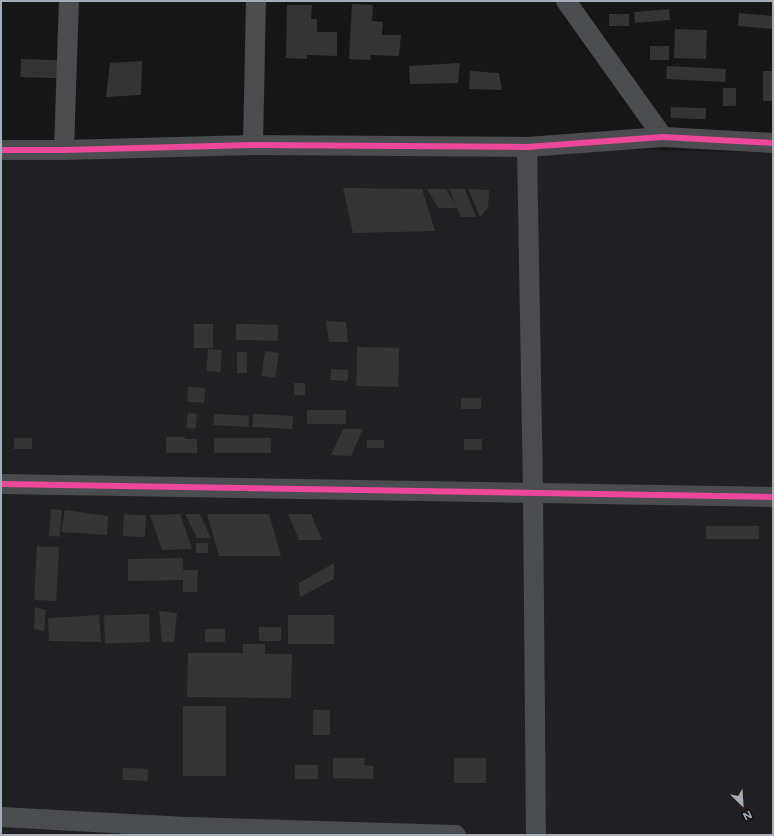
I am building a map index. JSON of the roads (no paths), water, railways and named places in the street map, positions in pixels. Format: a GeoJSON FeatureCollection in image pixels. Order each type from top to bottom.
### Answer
{"type":"FeatureCollection","features":[{"type":"Feature","properties":{"kind":"street"},"geometry":{"type":"LineString","coordinates":[[64,150],[69,1]]}},
{"type":"Feature","properties":{"kind":"street"},"geometry":{"type":"LineString","coordinates":[[253,145],[256,1]]}},
{"type":"Feature","properties":{"kind":"street"},"geometry":{"type":"LineString","coordinates":[[566,1],[662,137]]}},
{"type":"Feature","properties":{"kind":"street"},"geometry":{"type":"LineString","coordinates":[[1,150],[64,150],[253,145],[527,148],[662,137],[773,143]]}},
{"type":"Feature","properties":{"kind":"street"},"geometry":{"type":"LineString","coordinates":[[527,148],[533,494],[536,835]]}},
{"type":"Feature","properties":{"kind":"street"},"geometry":{"type":"LineString","coordinates":[[1,484],[773,497]]}},
{"type":"Feature","properties":{"kind":"street"},"geometry":{"type":"LineString","coordinates":[[1,817],[186,831],[456,835]]}}]}
